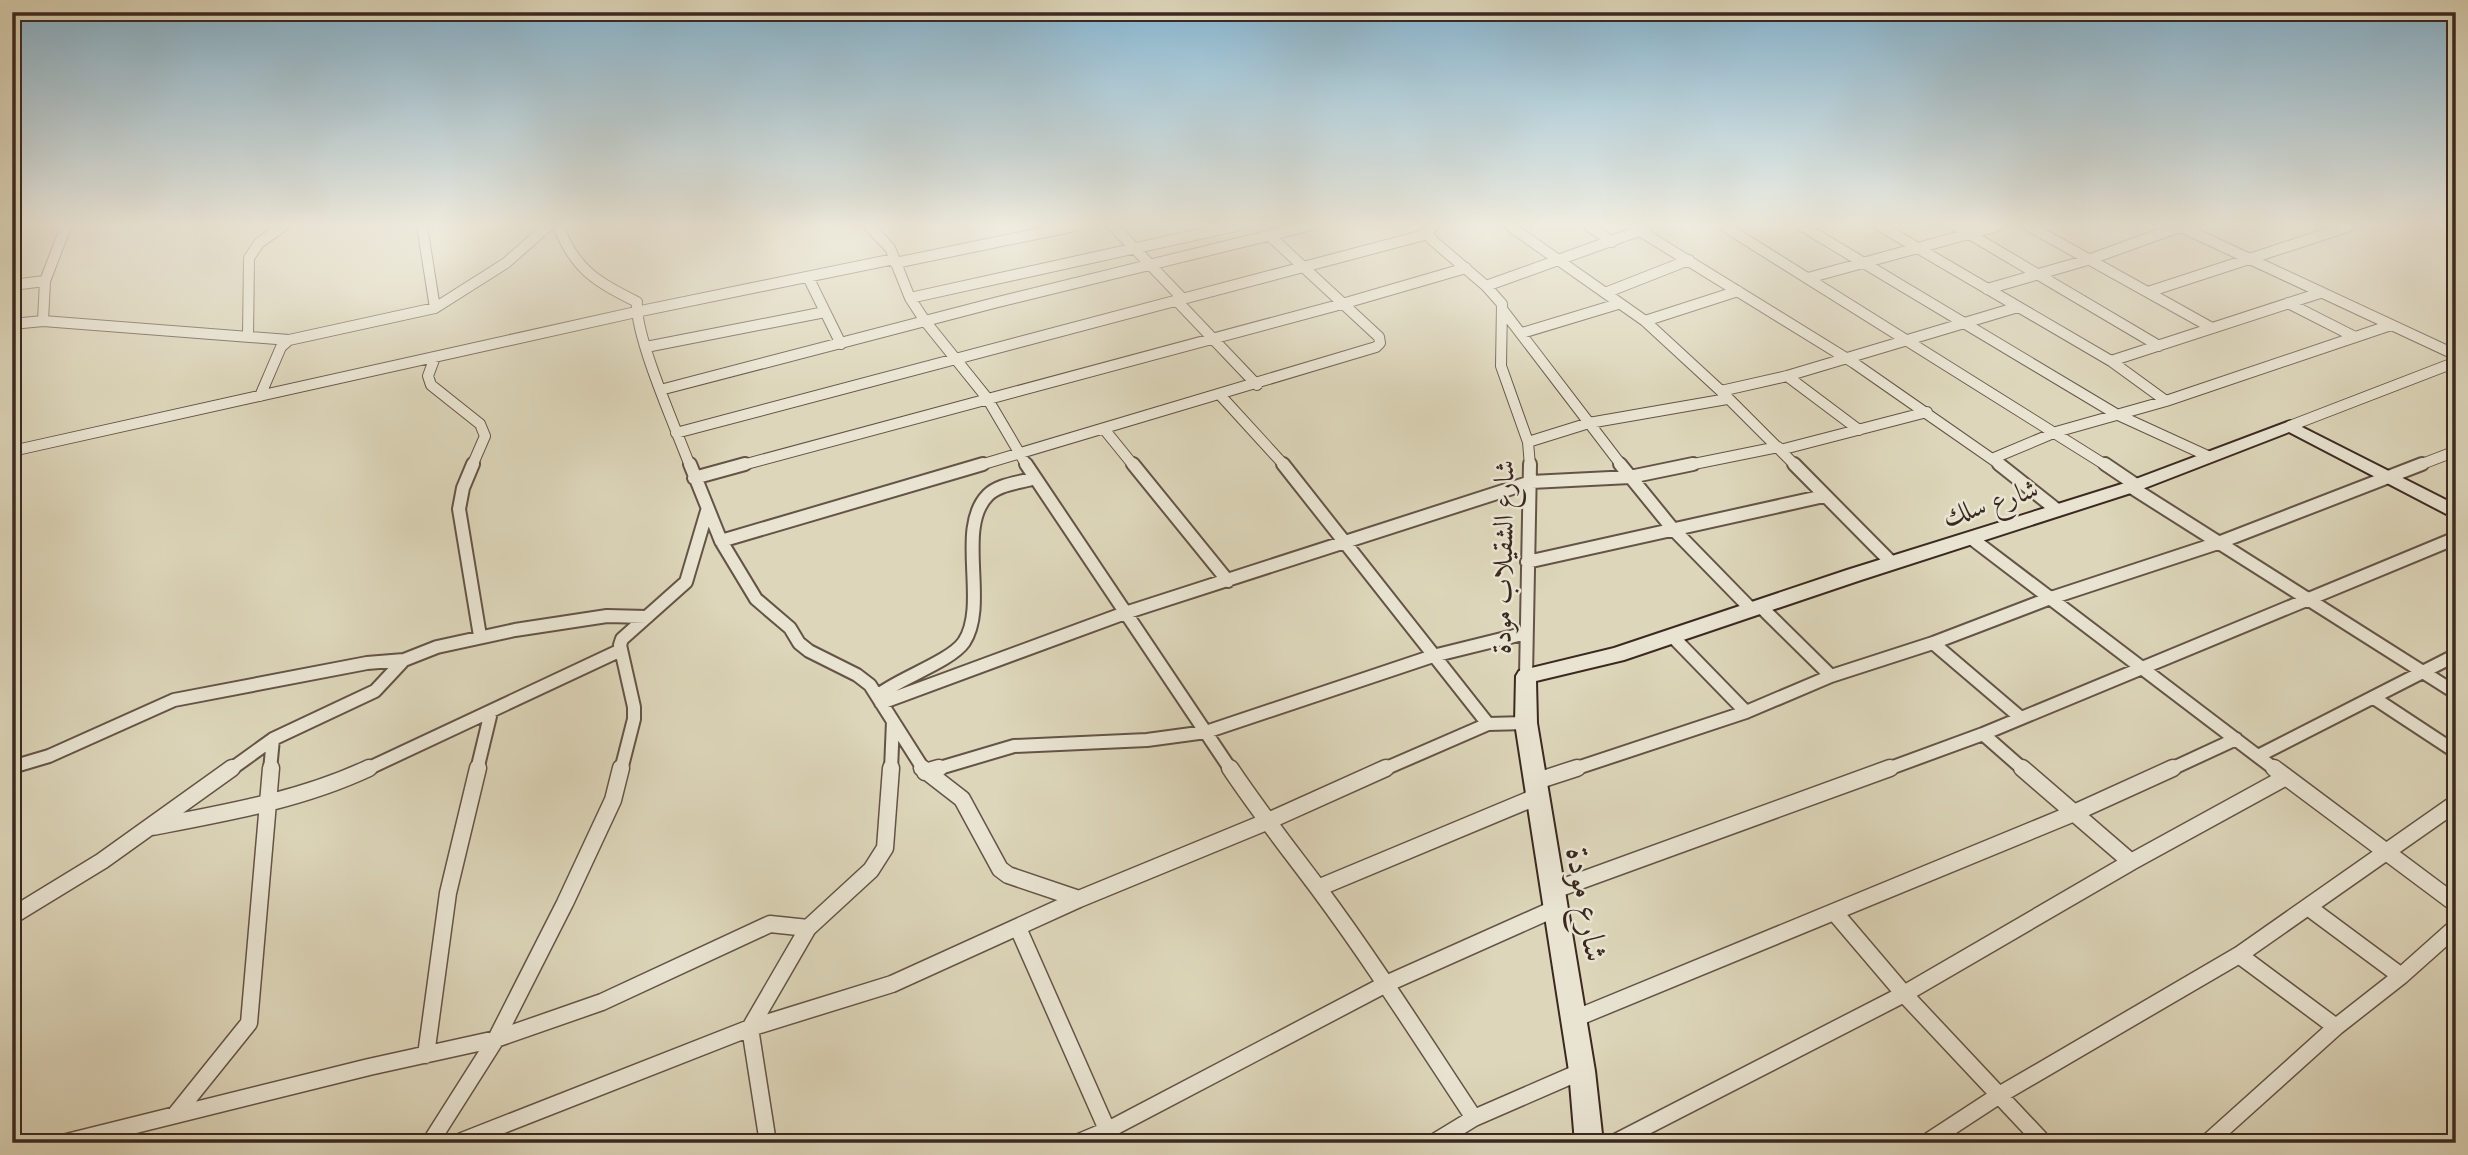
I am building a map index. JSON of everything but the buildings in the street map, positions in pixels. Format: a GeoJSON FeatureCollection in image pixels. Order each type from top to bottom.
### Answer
{"type":"FeatureCollection","features":[{"type":"Feature","properties":{"kind":"street"},"geometry":{"type":"LineString","coordinates":[[248,337],[249,280]]}},
{"type":"Feature","properties":{"kind":"street"},"geometry":{"type":"LineString","coordinates":[[431,280],[435,308]]}},
{"type":"Feature","properties":{"kind":"street"},"geometry":{"type":"LineString","coordinates":[[12,324],[43,321],[289,340],[435,308],[479,280]]}},
{"type":"Feature","properties":{"kind":"street"},"geometry":{"type":"LineString","coordinates":[[595,280],[615,293],[637,302],[636,312],[646,347],[664,389],[676,433],[707,511],[721,541],[756,599],[790,628],[799,643],[809,651],[857,675],[870,685],[925,772],[962,799],[1000,869],[1008,875],[1079,899]]}},
{"type":"Feature","properties":{"kind":"street"},"geometry":{"type":"LineString","coordinates":[[12,451],[636,312],[793,280]]}},
{"type":"Feature","properties":{"kind":"street"},"geometry":{"type":"LineString","coordinates":[[808,280],[841,344]]}},
{"type":"Feature","properties":{"kind":"street"},"geometry":{"type":"LineString","coordinates":[[903,280],[910,298],[925,321],[987,398],[1034,478],[1266,822],[1318,888],[1474,1118]]}},
{"type":"Feature","properties":{"kind":"street"},"geometry":{"type":"LineString","coordinates":[[910,298],[991,280]]}},
{"type":"Feature","properties":{"kind":"street"},"geometry":{"type":"LineString","coordinates":[[664,389],[1092,280]]}},
{"type":"Feature","properties":{"kind":"street"},"geometry":{"type":"LineString","coordinates":[[1164,280],[1213,339],[1257,385]]}},
{"type":"Feature","properties":{"kind":"street"},"geometry":{"type":"LineString","coordinates":[[676,433],[1253,280]]}},
{"type":"Feature","properties":{"kind":"street"},"geometry":{"type":"LineString","coordinates":[[721,541],[1221,396],[1376,348],[1380,343],[1379,337],[1318,280]]}},
{"type":"Feature","properties":{"kind":"street"},"geometry":{"type":"LineString","coordinates":[[694,478],[1425,280]]}},
{"type":"Feature","properties":{"kind":"street"},"geometry":{"type":"LineString","coordinates":[[1479,280],[1502,304],[1502,309],[1513,326],[1522,333],[1630,477],[1672,528],[1831,676]]}},
{"type":"Feature","properties":{"kind":"street"},"geometry":{"type":"LineString","coordinates":[[1486,286],[1504,280]]}},
{"type":"Feature","properties":{"kind":"street"},"geometry":{"type":"LineString","coordinates":[[1586,280],[1645,321],[1724,395],[1892,563]]}},
{"type":"Feature","properties":{"kind":"street"},"geometry":{"type":"LineString","coordinates":[[1605,293],[1638,280]]}},
{"type":"Feature","properties":{"kind":"street"},"geometry":{"type":"LineString","coordinates":[[1720,280],[1927,412],[1994,458],[2057,510]]}},
{"type":"Feature","properties":{"kind":"street"},"geometry":{"type":"LineString","coordinates":[[1811,280],[2056,432],[2218,543],[2456,693]]}},
{"type":"Feature","properties":{"kind":"street"},"geometry":{"type":"LineString","coordinates":[[1895,280],[2116,414],[2210,457]]}},
{"type":"Feature","properties":{"kind":"street"},"geometry":{"type":"LineString","coordinates":[[1971,280],[2111,361],[2166,401]]}},
{"type":"Feature","properties":{"kind":"street"},"geometry":{"type":"LineString","coordinates":[[1987,289],[2020,280]]}},
{"type":"Feature","properties":{"kind":"street"},"geometry":{"type":"LineString","coordinates":[[2046,280],[2159,346]]}},
{"type":"Feature","properties":{"kind":"street"},"geometry":{"type":"LineString","coordinates":[[2127,280],[2212,328]]}},
{"type":"Feature","properties":{"kind":"street"},"geometry":{"type":"LineString","coordinates":[[2148,292],[2184,280]]}},
{"type":"Feature","properties":{"kind":"street"},"geometry":{"type":"LineString","coordinates":[[2293,280],[2456,355]]}},
{"type":"Feature","properties":{"kind":"street"},"geometry":{"type":"LineString","coordinates":[[12,285],[45,281],[43,321]]}},
{"type":"Feature","properties":{"kind":"street"},"geometry":{"type":"LineString","coordinates":[[1645,321],[1738,291]]}},
{"type":"Feature","properties":{"kind":"street"},"geometry":{"type":"LineString","coordinates":[[2111,361],[2320,293]]}},
{"type":"Feature","properties":{"kind":"street"},"geometry":{"type":"LineString","coordinates":[[2288,303],[2355,337]]}},
{"type":"Feature","properties":{"kind":"street"},"geometry":{"type":"LineString","coordinates":[[1522,333],[1618,304]]}},
{"type":"Feature","properties":{"kind":"street"},"geometry":{"type":"LineString","coordinates":[[1528,442],[1589,423],[1724,395],[2018,307]]}},
{"type":"Feature","properties":{"kind":"street","name":"شارع الشقيلاب مودة"},"geometry":{"type":"LineString","coordinates":[[1502,309],[1501,366],[1528,442],[1531,482],[1525,676]]}},
{"type":"Feature","properties":{"kind":"street"},"geometry":{"type":"LineString","coordinates":[[646,347],[825,312]]}},
{"type":"Feature","properties":{"kind":"street"},"geometry":{"type":"LineString","coordinates":[[1994,458],[2056,432],[2166,401],[2391,325]]}},
{"type":"Feature","properties":{"kind":"street"},"geometry":{"type":"LineString","coordinates":[[260,396],[281,347],[289,340]]}},
{"type":"Feature","properties":{"kind":"street"},"geometry":{"type":"LineString","coordinates":[[435,357],[428,376],[431,385],[480,424],[485,436],[463,488],[459,509],[480,636]]}},
{"type":"Feature","properties":{"kind":"street"},"geometry":{"type":"LineString","coordinates":[[2290,426],[2456,362]]}},
{"type":"Feature","properties":{"kind":"street"},"geometry":{"type":"LineString","coordinates":[[1787,376],[1859,430]]}},
{"type":"Feature","properties":{"kind":"street"},"geometry":{"type":"LineString","coordinates":[[1221,396],[1276,455],[1488,724]]}},
{"type":"Feature","properties":{"kind":"street"},"geometry":{"type":"LineString","coordinates":[[879,700],[1125,612],[1531,482],[1630,477],[1779,449],[1927,412]]}},
{"type":"Feature","properties":{"kind":"street"},"geometry":{"type":"LineString","coordinates":[[2290,426],[2456,513]]}},
{"type":"Feature","properties":{"kind":"street","name":"شارع سلك"},"geometry":{"type":"LineString","coordinates":[[1525,676],[1591,662],[2134,486],[2290,426]]}},
{"type":"Feature","properties":{"kind":"street"},"geometry":{"type":"LineString","coordinates":[[1104,429],[1228,581]]}},
{"type":"Feature","properties":{"kind":"street"},"geometry":{"type":"LineString","coordinates":[[1318,888],[1535,790],[1746,712],[1831,676],[1933,643],[2048,598],[2218,543],[2456,451]]}},
{"type":"Feature","properties":{"kind":"street"},"geometry":{"type":"LineString","coordinates":[[879,700],[895,681],[959,649],[967,638],[972,613],[975,534],[982,506],[988,495],[1034,478]]}},
{"type":"Feature","properties":{"kind":"street"},"geometry":{"type":"LineString","coordinates":[[1527,562],[1824,496]]}},
{"type":"Feature","properties":{"kind":"street"},"geometry":{"type":"LineString","coordinates":[[430,1143],[496,1039],[613,800],[634,719],[621,639],[686,582],[707,511]]}},
{"type":"Feature","properties":{"kind":"street"},"geometry":{"type":"LineString","coordinates":[[1971,538],[2456,904]]}},
{"type":"Feature","properties":{"kind":"street"},"geometry":{"type":"LineString","coordinates":[[1077,1143],[1110,1137],[1385,984],[1553,900],[1983,734],[2456,538]]}},
{"type":"Feature","properties":{"kind":"street"},"geometry":{"type":"LineString","coordinates":[[12,767],[49,756],[174,700],[367,663],[404,660],[437,647],[480,636],[578,619],[647,617]]}},
{"type":"Feature","properties":{"kind":"street"},"geometry":{"type":"LineString","coordinates":[[925,772],[1014,746],[1147,740],[1206,732],[1433,656],[1526,633]]}},
{"type":"Feature","properties":{"kind":"street"},"geometry":{"type":"LineString","coordinates":[[1672,636],[1746,712]]}},
{"type":"Feature","properties":{"kind":"street"},"geometry":{"type":"LineString","coordinates":[[1933,643],[2021,718]]}},
{"type":"Feature","properties":{"kind":"street"},"geometry":{"type":"LineString","coordinates":[[145,829],[267,802],[337,783],[621,650]]}},
{"type":"Feature","properties":{"kind":"street"},"geometry":{"type":"LineString","coordinates":[[2259,756],[2456,655]]}},
{"type":"Feature","properties":{"kind":"street"},"geometry":{"type":"LineString","coordinates":[[12,916],[102,860],[273,739],[375,691],[404,660]]}},
{"type":"Feature","properties":{"kind":"street","name":"شارع مودة"},"geometry":{"type":"LineString","coordinates":[[1525,676],[1526,723],[1535,790],[1582,1070],[1589,1143]]}},
{"type":"Feature","properties":{"kind":"street"},"geometry":{"type":"LineString","coordinates":[[2374,698],[2456,751]]}},
{"type":"Feature","properties":{"kind":"street"},"geometry":{"type":"LineString","coordinates":[[426,1055],[448,893],[491,712]]}},
{"type":"Feature","properties":{"kind":"street"},"geometry":{"type":"LineString","coordinates":[[768,1143],[750,1028],[808,928],[871,870],[885,848],[892,721]]}},
{"type":"Feature","properties":{"kind":"street"},"geometry":{"type":"LineString","coordinates":[[457,1143],[750,1028],[892,984],[1079,899],[1266,822],[1488,724],[1526,723]]}},
{"type":"Feature","properties":{"kind":"street"},"geometry":{"type":"LineString","coordinates":[[1983,734],[2131,862]]}},
{"type":"Feature","properties":{"kind":"street"},"geometry":{"type":"LineString","coordinates":[[175,1115],[249,1023],[273,739]]}},
{"type":"Feature","properties":{"kind":"street"},"geometry":{"type":"LineString","coordinates":[[1574,1018],[2074,813],[2236,739]]}},
{"type":"Feature","properties":{"kind":"street"},"geometry":{"type":"LineString","coordinates":[[1614,1143],[1904,994],[2131,862],[2286,777]]}},
{"type":"Feature","properties":{"kind":"street"},"geometry":{"type":"LineString","coordinates":[[1926,1143],[2001,1094],[2239,955],[2456,803]]}},
{"type":"Feature","properties":{"kind":"street"},"geometry":{"type":"LineString","coordinates":[[2308,907],[2401,976]]}},
{"type":"Feature","properties":{"kind":"street"},"geometry":{"type":"LineString","coordinates":[[1835,912],[1904,994],[2001,1094],[2044,1143]]}},
{"type":"Feature","properties":{"kind":"street"},"geometry":{"type":"LineString","coordinates":[[63,1143],[106,1138],[175,1115],[496,1039],[602,1002],[770,924],[808,928]]}},
{"type":"Feature","properties":{"kind":"street"},"geometry":{"type":"LineString","coordinates":[[1018,928],[1110,1137]]}},
{"type":"Feature","properties":{"kind":"street"},"geometry":{"type":"LineString","coordinates":[[2207,1143],[2336,1027],[2456,928]]}},
{"type":"Feature","properties":{"kind":"street"},"geometry":{"type":"LineString","coordinates":[[2239,955],[2336,1027]]}},
{"type":"Feature","properties":{"kind":"street"},"geometry":{"type":"LineString","coordinates":[[1433,1143],[1474,1118],[1582,1070]]}}]}
